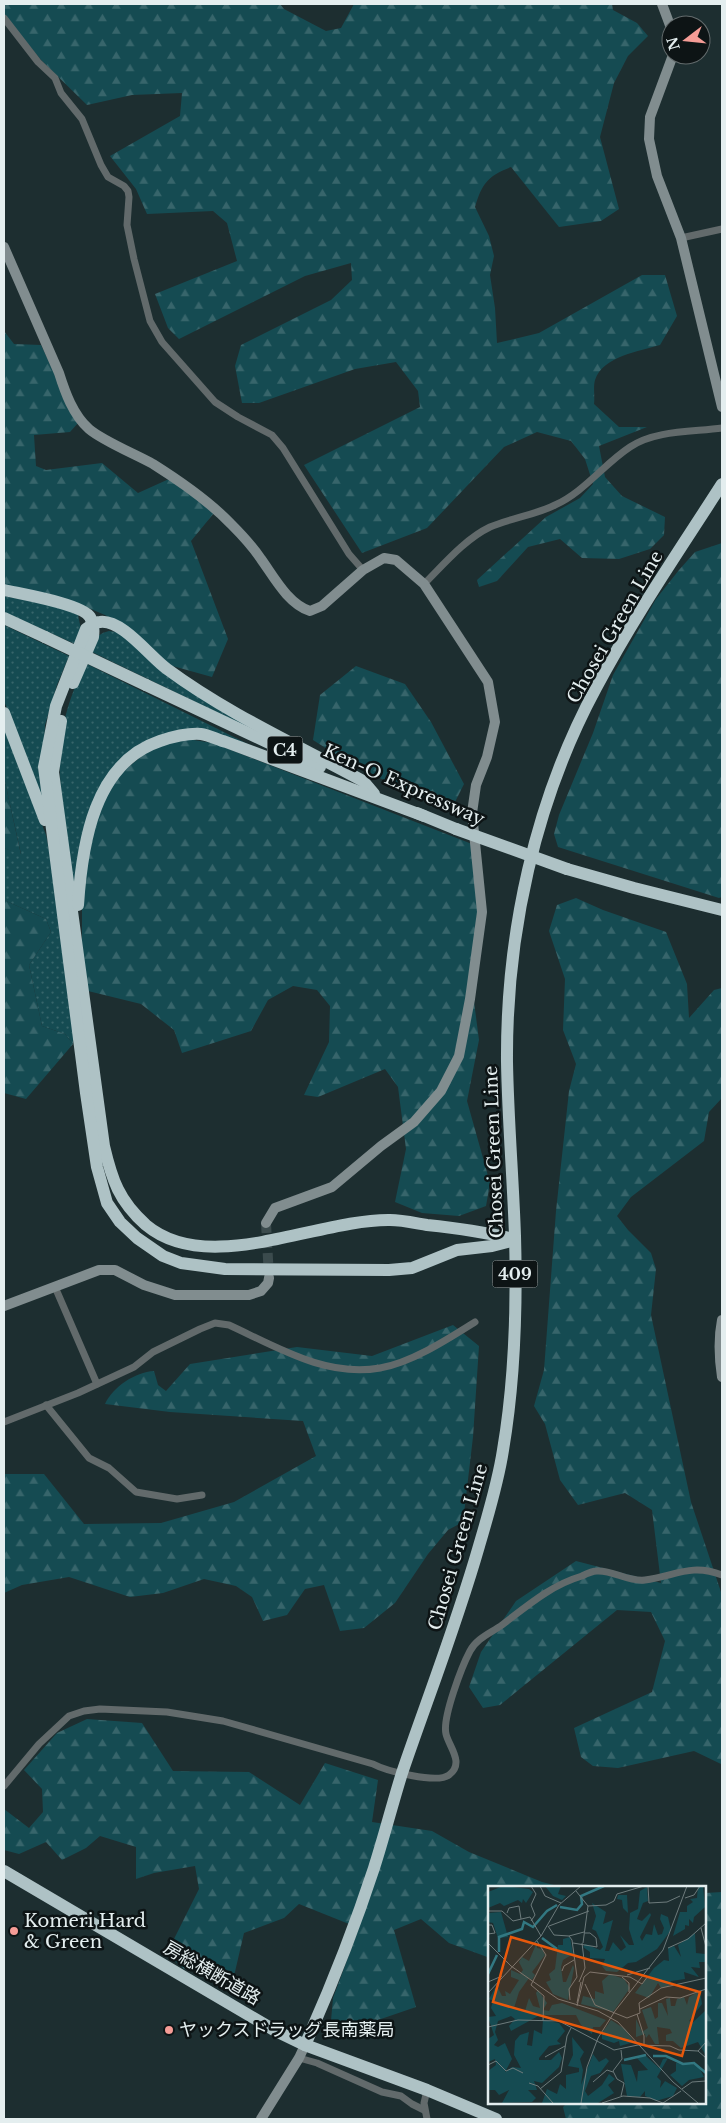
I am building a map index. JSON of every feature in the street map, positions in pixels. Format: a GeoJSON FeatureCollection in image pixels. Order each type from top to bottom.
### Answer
{"type":"FeatureCollection","features":[{"type":"Feature","properties":{"kind":"highway","name":"Chosei Green Line"},"geometry":{"type":"LineString","coordinates":[[305,2045],[329,1991],[356,1919],[402,1774],[462,1604],[492,1502],[503,1452],[514,1371],[515,1240],[507,1060],[514,948],[536,839],[559,768],[594,690],[639,613],[722,484]]}},
{"type":"Feature","properties":{"kind":"highway"},"geometry":{"type":"LineString","coordinates":[[4,590],[75,607],[90,616],[93,625],[93,637],[64,705],[53,772],[96,1091],[110,1174],[122,1200],[136,1216],[156,1233],[178,1243],[199,1247],[227,1246],[356,1223],[390,1220],[488,1233],[515,1240]]}},
{"type":"Feature","properties":{"kind":"highway","name":"Ken-O Expressway"},"geometry":{"type":"LineString","coordinates":[[4,618],[424,816],[567,869],[722,910]]}},
{"type":"Feature","properties":{"kind":"highway"},"geometry":{"type":"LineString","coordinates":[[374,794],[363,781],[219,704],[191,686],[164,667],[121,628],[106,622],[98,622],[86,628],[56,706],[44,767],[97,1167],[106,1203],[120,1222],[137,1238],[164,1256],[180,1263],[226,1269],[356,1271],[412,1268],[457,1250],[492,1246],[515,1240]]}},
{"type":"Feature","properties":{"kind":"highway"},"geometry":{"type":"LineString","coordinates":[[4,713],[53,841]]}},
{"type":"Feature","properties":{"kind":"highway"},"geometry":{"type":"LineString","coordinates":[[76,937],[79,887],[89,831],[103,790],[122,763],[145,746],[172,737],[201,734],[323,777],[424,816]]}},
{"type":"Feature","properties":{"kind":"highway","name":"房総横断道路"},"geometry":{"type":"LineString","coordinates":[[4,1871],[274,2030],[305,2045],[427,2090],[496,2119]]}},
{"type":"Feature","properties":{"kind":"street"},"geometry":{"type":"LineString","coordinates":[[4,18],[38,62],[56,78],[61,93],[82,119],[108,177],[124,186],[128,191],[127,225],[134,259],[150,321],[162,342],[214,402],[272,435],[348,554],[363,570]]}},
{"type":"Feature","properties":{"kind":"street"},"geometry":{"type":"LineString","coordinates":[[669,65],[650,117],[649,139],[657,176],[681,238],[722,407]]}},
{"type":"Feature","properties":{"kind":"street"},"geometry":{"type":"LineString","coordinates":[[681,238],[722,229]]}},
{"type":"Feature","properties":{"kind":"street"},"geometry":{"type":"LineString","coordinates":[[4,247],[48,346],[64,390],[81,420],[90,430],[154,465],[199,497],[231,524],[300,608],[310,611],[322,606],[363,570],[384,558],[396,560],[424,584],[488,682],[495,722],[487,757],[476,785],[472,813],[482,912],[470,999],[459,1056],[442,1091],[414,1122],[381,1146],[332,1187],[275,1208],[266,1223]]}},
{"type":"Feature","properties":{"kind":"street"},"geometry":{"type":"LineString","coordinates":[[424,584],[456,552],[481,532],[493,526],[556,505],[572,495],[630,446],[649,437],[722,428]]}},
{"type":"Feature","properties":{"kind":"street"},"geometry":{"type":"LineString","coordinates":[[4,1306],[99,1270],[115,1270],[144,1285],[176,1294],[249,1295],[261,1291],[270,1278]]}},
{"type":"Feature","properties":{"kind":"street"},"geometry":{"type":"LineString","coordinates":[[55,1287],[97,1384]]}},
{"type":"Feature","properties":{"kind":"street"},"geometry":{"type":"LineString","coordinates":[[722,1320],[719,1334],[722,1377]]}},
{"type":"Feature","properties":{"kind":"street"},"geometry":{"type":"LineString","coordinates":[[4,1422],[134,1367],[153,1352],[216,1323],[229,1324],[311,1362],[363,1371],[401,1362],[446,1340],[475,1322]]}},
{"type":"Feature","properties":{"kind":"street"},"geometry":{"type":"LineString","coordinates":[[46,1405],[89,1458],[108,1468],[136,1492],[177,1499],[202,1495]]}},
{"type":"Feature","properties":{"kind":"street"},"geometry":{"type":"LineString","coordinates":[[4,1786],[39,1744],[63,1721],[84,1710],[100,1709],[167,1712],[223,1721],[373,1764],[386,1771],[440,1779],[449,1775],[455,1768],[456,1759],[446,1734],[445,1724],[448,1709],[470,1650],[482,1637],[502,1626],[516,1613],[557,1586],[596,1571],[628,1579],[644,1580],[698,1568],[722,1575]]}},
{"type":"Feature","properties":{"kind":"street"},"geometry":{"type":"LineString","coordinates":[[261,2119],[305,2045]]}},
{"type":"Feature","properties":{"kind":"street"},"geometry":{"type":"LineString","coordinates":[[299,2058],[317,2063],[382,2092],[401,2096],[424,2110]]}},
{"type":"Feature","properties":{"kind":"street"},"geometry":{"type":"LineString","coordinates":[[427,2090],[424,2110],[427,2119]]}},
{"type":"Feature","properties":{"kind":"green space"},"geometry":{"type":"Polygon","coordinates":[[[4,4],[280,4],[284,9],[326,31],[341,28],[354,4],[612,4],[613,10],[637,23],[648,36],[628,56],[614,83],[600,137],[619,209],[601,221],[559,227],[511,167],[496,174],[487,182],[480,192],[475,207],[489,236],[494,256],[490,275],[495,308],[497,343],[539,333],[642,275],[665,275],[677,316],[660,345],[633,352],[614,360],[599,372],[594,383],[594,404],[619,427],[647,427],[599,446],[605,477],[622,496],[665,517],[664,535],[650,549],[619,559],[582,558],[560,539],[528,547],[497,581],[479,587],[477,580],[546,517],[580,498],[593,484],[585,459],[571,441],[537,432],[504,447],[427,528],[362,553],[304,465],[420,407],[418,391],[396,362],[355,369],[259,403],[242,403],[235,366],[241,345],[331,300],[352,280],[351,263],[305,276],[179,339],[168,328],[155,294],[237,261],[227,223],[213,211],[147,214],[136,189],[110,156],[180,116],[182,93],[132,95],[87,105],[41,60],[4,14],[4,4]]]}},
{"type":"Feature","properties":{"kind":"green space"},"geometry":{"type":"Polygon","coordinates":[[[4,331],[14,344],[41,345],[78,423],[70,432],[34,435],[36,466],[46,470],[102,463],[138,493],[169,479],[214,513],[191,541],[228,639],[212,677],[169,665],[128,629],[105,615],[79,604],[4,587],[4,331]]]}},
{"type":"Feature","properties":{"kind":"green space"},"geometry":{"type":"Polygon","coordinates":[[[722,543],[722,897],[719,898],[558,847],[554,834],[559,815],[593,733],[613,675],[656,599],[695,552],[722,543]]]}},
{"type":"Feature","properties":{"kind":"green space"},"geometry":{"type":"Polygon","coordinates":[[[4,596],[60,607],[78,615],[81,629],[75,644],[4,612],[4,596]]]}},
{"type":"Feature","properties":{"kind":"green space"},"geometry":{"type":"Polygon","coordinates":[[[4,625],[69,656],[57,685],[45,725],[42,798],[4,701],[4,625]]]}},
{"type":"Feature","properties":{"kind":"green space"},"geometry":{"type":"Polygon","coordinates":[[[109,631],[117,632],[305,755],[90,651],[96,638],[109,631]]]}},
{"type":"Feature","properties":{"kind":"green space"},"geometry":{"type":"Polygon","coordinates":[[[85,663],[256,748],[165,734],[138,745],[74,890],[63,813],[60,754],[65,716],[85,663]]]}},
{"type":"Feature","properties":{"kind":"green space"},"geometry":{"type":"Polygon","coordinates":[[[356,666],[405,684],[431,722],[464,784],[452,808],[381,778],[313,740],[320,695],[356,666]]]}},
{"type":"Feature","properties":{"kind":"green space"},"geometry":{"type":"Polygon","coordinates":[[[4,727],[46,835],[75,1021],[73,1044],[65,1034],[42,1026],[29,965],[51,932],[46,919],[4,900],[4,848],[21,854],[4,777],[4,727]]]}},
{"type":"Feature","properties":{"kind":"green space"},"geometry":{"type":"Polygon","coordinates":[[[187,739],[213,743],[472,844],[478,906],[470,971],[479,1040],[467,1101],[490,1183],[486,1206],[459,1216],[422,1213],[395,1202],[406,1149],[398,1087],[385,1069],[318,1097],[304,1095],[329,1042],[330,1006],[317,990],[293,986],[268,1000],[251,1031],[182,1053],[174,1030],[141,1004],[88,991],[82,946],[82,907],[87,862],[105,798],[116,777],[153,747],[187,739]]]}},
{"type":"Feature","properties":{"kind":"green space"},"geometry":{"type":"Polygon","coordinates":[[[4,777],[21,855],[4,848],[4,777]]]}},
{"type":"Feature","properties":{"kind":"green space"},"geometry":{"type":"Polygon","coordinates":[[[576,898],[603,910],[666,932],[687,984],[689,1018],[714,990],[722,988],[722,1098],[709,1112],[704,1141],[631,1197],[617,1216],[651,1253],[656,1269],[651,1315],[691,1502],[722,1595],[722,1770],[721,1764],[694,1751],[618,1768],[593,1766],[581,1757],[574,1728],[652,1692],[665,1641],[651,1612],[617,1610],[500,1705],[483,1708],[469,1687],[481,1652],[516,1601],[576,1561],[661,1583],[652,1510],[625,1493],[578,1505],[560,1480],[545,1424],[534,1406],[544,1370],[556,1211],[569,1091],[576,1064],[563,1030],[565,979],[549,931],[557,905],[576,898]]]}},
{"type":"Feature","properties":{"kind":"green space"},"geometry":{"type":"Polygon","coordinates":[[[4,900],[46,919],[51,932],[29,965],[42,1026],[65,1034],[73,1044],[26,1099],[4,1093],[4,900]]]}},
{"type":"Feature","properties":{"kind":"green space"},"geometry":{"type":"Polygon","coordinates":[[[453,1325],[479,1346],[473,1437],[463,1522],[448,1530],[428,1554],[395,1603],[364,1628],[340,1631],[324,1585],[305,1589],[287,1615],[263,1621],[252,1597],[236,1586],[204,1579],[163,1593],[130,1597],[69,1577],[22,1585],[4,1593],[4,1471],[5,1474],[44,1474],[84,1524],[161,1523],[234,1502],[316,1456],[303,1421],[170,1412],[105,1404],[113,1392],[125,1381],[139,1374],[154,1371],[158,1385],[166,1391],[190,1364],[297,1347],[372,1356],[453,1325]]]}},
{"type":"Feature","properties":{"kind":"green space"},"geometry":{"type":"Polygon","coordinates":[[[87,1719],[142,1723],[173,1771],[249,1772],[300,1805],[325,1763],[378,1780],[372,1822],[432,1831],[469,1852],[542,1882],[558,1886],[488,1886],[488,1957],[449,1943],[421,1919],[394,1930],[416,2007],[340,2033],[331,2021],[333,1998],[359,1928],[299,1904],[284,1918],[244,1933],[234,1976],[211,1975],[184,1969],[169,1956],[174,1939],[199,1889],[195,1866],[154,1873],[136,1879],[136,1847],[100,1836],[86,1848],[62,1860],[46,1842],[19,1854],[4,1850],[4,1809],[29,1828],[43,1812],[42,1789],[24,1770],[57,1733],[87,1719]]]}},
{"type":"Feature","properties":{"kind":"green space"},"geometry":{"type":"Polygon","coordinates":[[[722,1892],[722,2119],[566,2119],[563,2107],[567,2103],[706,2103],[706,1893],[722,1892]]]}},
{"type":"Feature","properties":{"kind":"tunnel"},"geometry":{"type":"LineString","coordinates":[[266,1223],[269,1277]]}},
{"type":"Feature","properties":{"kind":"place","name":"Komeri Hard & Green"},"geometry":{"type":"Point","coordinates":[14,1931]}},
{"type":"Feature","properties":{"kind":"place","name":"ヤックスドラッグ長南薬局"},"geometry":{"type":"Point","coordinates":[169,2030]}}]}
